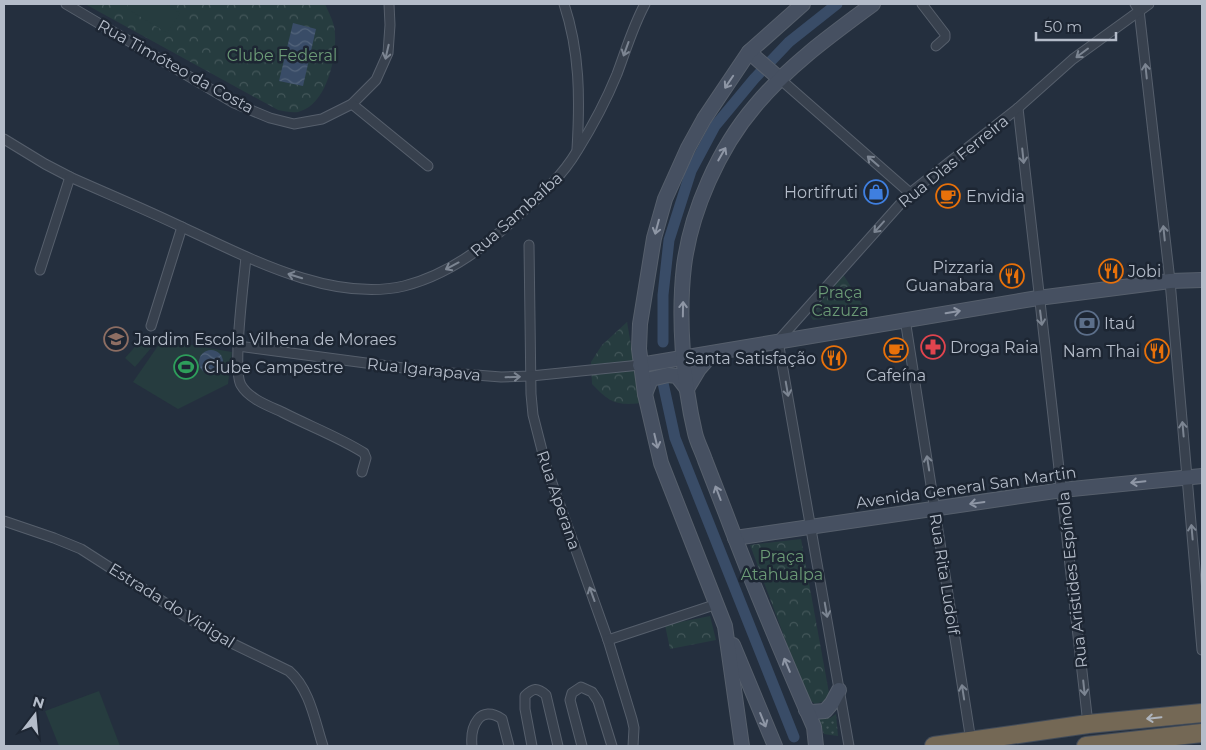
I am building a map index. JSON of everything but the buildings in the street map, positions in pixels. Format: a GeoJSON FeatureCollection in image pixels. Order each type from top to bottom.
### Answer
{"type":"FeatureCollection","features":[{"type":"Feature","properties":{"kind":"highway"},"geometry":{"type":"LineString","coordinates":[[934,746],[1088,724],[1202,713]]}},
{"type":"Feature","properties":{"kind":"highway"},"geometry":{"type":"LineString","coordinates":[[1086,746],[1202,734]]}},
{"type":"Feature","properties":{"kind":"main road"},"geometry":{"type":"LineString","coordinates":[[814,743],[814,727],[735,538],[696,435],[683,358],[684,267],[689,238],[703,195],[716,165],[754,106],[780,79],[818,45],[873,4]]}},
{"type":"Feature","properties":{"kind":"main road"},"geometry":{"type":"LineString","coordinates":[[775,746],[725,626],[661,462],[640,365],[640,324],[654,238],[665,199],[688,148],[704,119],[748,52],[798,5]]}},
{"type":"Feature","properties":{"kind":"main road"},"geometry":{"type":"LineString","coordinates":[[748,52],[780,79]]}},
{"type":"Feature","properties":{"kind":"main road"},"geometry":{"type":"LineString","coordinates":[[640,365],[1038,298],[1170,281],[1202,280]]}},
{"type":"Feature","properties":{"kind":"main road"},"geometry":{"type":"LineString","coordinates":[[687,389],[699,369],[713,352]]}},
{"type":"Feature","properties":{"kind":"main road"},"geometry":{"type":"LineString","coordinates":[[645,394],[651,379],[668,375],[677,376],[687,389]]}},
{"type":"Feature","properties":{"kind":"main road","name":"Avenida General San Martin"},"geometry":{"type":"LineString","coordinates":[[735,538],[1062,490],[1202,476]]}},
{"type":"Feature","properties":{"kind":"main road"},"geometry":{"type":"LineString","coordinates":[[725,626],[742,746]]}},
{"type":"Feature","properties":{"kind":"main road"},"geometry":{"type":"LineString","coordinates":[[806,710],[812,712],[825,711],[829,708],[839,690]]}},
{"type":"Feature","properties":{"kind":"street","name":"Rua Timóteo da Costa"},"geometry":{"type":"LineString","coordinates":[[66,4],[234,103],[270,118],[294,124],[322,119],[352,104],[376,80],[388,53],[389,4]]}},
{"type":"Feature","properties":{"kind":"street"},"geometry":{"type":"LineString","coordinates":[[564,4],[570,20],[578,60],[580,106],[577,152]]}},
{"type":"Feature","properties":{"kind":"street","name":"Rua Sambaíba"},"geometry":{"type":"LineString","coordinates":[[70,176],[141,210],[293,276],[351,288],[403,286],[431,277],[464,259],[500,232],[558,178],[577,152],[600,110],[645,4]]}},
{"type":"Feature","properties":{"kind":"street"},"geometry":{"type":"LineString","coordinates":[[922,4],[945,34],[945,38],[936,46]]}},
{"type":"Feature","properties":{"kind":"street","name":"Rua Dias Ferreira"},"geometry":{"type":"LineString","coordinates":[[778,341],[910,193],[1018,108],[1137,7],[1149,4]]}},
{"type":"Feature","properties":{"kind":"street"},"geometry":{"type":"LineString","coordinates":[[1137,7],[1170,281],[1202,650]]}},
{"type":"Feature","properties":{"kind":"street"},"geometry":{"type":"LineString","coordinates":[[780,79],[910,193]]}},
{"type":"Feature","properties":{"kind":"street"},"geometry":{"type":"LineString","coordinates":[[352,104],[428,166]]}},
{"type":"Feature","properties":{"kind":"street","name":"Rua Aristides Espínola"},"geometry":{"type":"LineString","coordinates":[[1018,108],[1038,298],[1088,724]]}},
{"type":"Feature","properties":{"kind":"street"},"geometry":{"type":"LineString","coordinates":[[4,139],[45,164],[70,176],[40,270]]}},
{"type":"Feature","properties":{"kind":"street"},"geometry":{"type":"LineString","coordinates":[[151,326],[182,227]]}},
{"type":"Feature","properties":{"kind":"street","name":"Rua Aperana"},"geometry":{"type":"LineString","coordinates":[[529,245],[533,415],[546,466],[608,640],[634,728],[632,746]]}},
{"type":"Feature","properties":{"kind":"street"},"geometry":{"type":"LineString","coordinates":[[246,257],[238,346],[238,376],[242,386],[251,395],[267,405],[364,453],[366,458],[362,472]]}},
{"type":"Feature","properties":{"kind":"street","name":"Rua Rita Ludolf"},"geometry":{"type":"LineString","coordinates":[[905,319],[971,741]]}},
{"type":"Feature","properties":{"kind":"street"},"geometry":{"type":"LineString","coordinates":[[778,341],[849,746]]}},
{"type":"Feature","properties":{"kind":"street","name":"Rua Igarapava"},"geometry":{"type":"LineString","coordinates":[[238,346],[426,371],[500,377],[531,376],[640,365]]}},
{"type":"Feature","properties":{"kind":"street","name":"Estrada do Vidigal"},"geometry":{"type":"LineString","coordinates":[[4,522],[81,549],[215,635],[289,671],[304,689],[323,746]]}},
{"type":"Feature","properties":{"kind":"street"},"geometry":{"type":"LineString","coordinates":[[608,640],[717,604]]}},
{"type":"Feature","properties":{"kind":"street"},"geometry":{"type":"LineString","coordinates":[[582,746],[570,700],[574,690],[581,687],[592,692],[598,701],[612,746]]}},
{"type":"Feature","properties":{"kind":"street"},"geometry":{"type":"LineString","coordinates":[[532,746],[525,708],[525,696],[534,688],[539,689],[546,695],[558,746]]}},
{"type":"Feature","properties":{"kind":"street"},"geometry":{"type":"LineString","coordinates":[[472,746],[471,739],[475,725],[481,716],[488,712],[502,719],[509,746]]}},
{"type":"Feature","properties":{"kind":"green space","name":"Clube Federal"},"geometry":{"type":"Polygon","coordinates":[[[85,4],[325,4],[334,26],[335,36],[335,48],[330,74],[325,87],[310,106],[296,112],[278,110],[85,4]]]}},
{"type":"Feature","properties":{"kind":"green space"},"geometry":{"type":"Polygon","coordinates":[[[129,4],[166,4],[180,13],[167,33],[126,8],[129,4]]]}},
{"type":"Feature","properties":{"kind":"green space","name":"Praça Cazuza"},"geometry":{"type":"Polygon","coordinates":[[[841,271],[868,314],[813,320],[811,317],[812,309],[841,271]]]}},
{"type":"Feature","properties":{"kind":"green space"},"geometry":{"type":"Polygon","coordinates":[[[627,322],[641,403],[625,404],[608,399],[592,384],[591,362],[602,345],[627,322]]]}},
{"type":"Feature","properties":{"kind":"green space"},"geometry":{"type":"Polygon","coordinates":[[[141,340],[151,348],[135,367],[125,358],[141,340]]]}},
{"type":"Feature","properties":{"kind":"green space","name":"Clube Campestre"},"geometry":{"type":"Polygon","coordinates":[[[162,340],[232,352],[228,384],[178,409],[133,382],[162,340]]]}},
{"type":"Feature","properties":{"kind":"green space","name":"Praça Atahualpa"},"geometry":{"type":"Polygon","coordinates":[[[801,539],[829,693],[825,701],[815,704],[807,698],[750,545],[801,539]]]}},
{"type":"Feature","properties":{"kind":"green space"},"geometry":{"type":"Polygon","coordinates":[[[710,616],[716,640],[670,649],[665,625],[710,616]]]}},
{"type":"Feature","properties":{"kind":"green space"},"geometry":{"type":"Polygon","coordinates":[[[99,691],[120,746],[59,746],[45,711],[99,691]]]}},
{"type":"Feature","properties":{"kind":"green space"},"geometry":{"type":"Polygon","coordinates":[[[836,714],[838,736],[824,734],[817,718],[830,718],[836,714]]]}},
{"type":"Feature","properties":{"kind":"water"},"geometry":{"type":"Polygon","coordinates":[[[293,23],[316,29],[303,86],[279,81],[293,23]]]}},
{"type":"Feature","properties":{"kind":"water"},"geometry":{"type":"Polygon","coordinates":[[[211,350],[220,353],[223,362],[220,371],[211,374],[202,371],[199,362],[202,353],[211,350]]]}},
{"type":"Feature","properties":{"kind":"waterway"},"geometry":{"type":"LineString","coordinates":[[663,342],[663,295],[669,240],[691,171],[715,126],[754,79],[789,42],[837,4]]}},
{"type":"Feature","properties":{"kind":"waterway"},"geometry":{"type":"LineString","coordinates":[[663,383],[675,438],[794,737]]}},
{"type":"Feature","properties":{"kind":"place","name":"Hortifruti"},"geometry":{"type":"Point","coordinates":[876,192]}},
{"type":"Feature","properties":{"kind":"place","name":"Envidia"},"geometry":{"type":"Point","coordinates":[948,196]}},
{"type":"Feature","properties":{"kind":"place","name":"Jobi"},"geometry":{"type":"Point","coordinates":[1111,271]}},
{"type":"Feature","properties":{"kind":"place","name":"Pizzaria Guanabara"},"geometry":{"type":"Point","coordinates":[1012,276]}},
{"type":"Feature","properties":{"kind":"place","name":"Itaú"},"geometry":{"type":"Point","coordinates":[1087,323]}},
{"type":"Feature","properties":{"kind":"place","name":"Jardim Escola Vilhena de Moraes"},"geometry":{"type":"Point","coordinates":[116,339]}},
{"type":"Feature","properties":{"kind":"place","name":"Droga Raia"},"geometry":{"type":"Point","coordinates":[933,347]}},
{"type":"Feature","properties":{"kind":"place","name":"Cafeína"},"geometry":{"type":"Point","coordinates":[896,350]}},
{"type":"Feature","properties":{"kind":"place","name":"Nam Thai"},"geometry":{"type":"Point","coordinates":[1157,351]}},
{"type":"Feature","properties":{"kind":"place","name":"Santa Satisfação"},"geometry":{"type":"Point","coordinates":[834,358]}},
{"type":"Feature","properties":{"kind":"place","name":"Clube Campestre"},"geometry":{"type":"Point","coordinates":[186,367]}}]}
